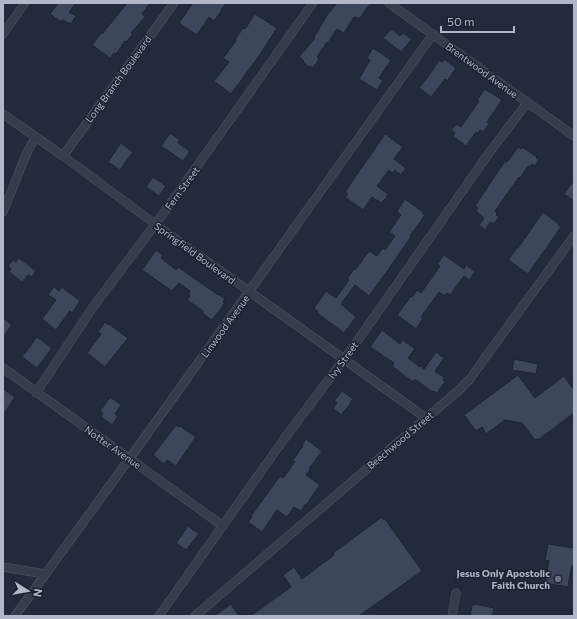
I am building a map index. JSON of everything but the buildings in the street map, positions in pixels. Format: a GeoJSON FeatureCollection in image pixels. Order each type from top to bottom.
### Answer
{"type":"FeatureCollection","features":[{"type":"Feature","properties":{"kind":"street"},"geometry":{"type":"LineString","coordinates":[[3,34],[25,3]]}},
{"type":"Feature","properties":{"kind":"street","name":"Long Branch Boulevard"},"geometry":{"type":"LineString","coordinates":[[63,156],[174,3]]}},
{"type":"Feature","properties":{"kind":"street","name":"Fern Street"},"geometry":{"type":"LineString","coordinates":[[36,392],[93,307],[155,225],[313,3]]}},
{"type":"Feature","properties":{"kind":"street","name":"Brentwood Avenue"},"geometry":{"type":"LineString","coordinates":[[389,3],[574,136]]}},
{"type":"Feature","properties":{"kind":"street","name":"Linwood Avenue"},"geometry":{"type":"LineString","coordinates":[[15,616],[130,459],[433,34]]}},
{"type":"Feature","properties":{"kind":"street","name":"Ivy Street"},"geometry":{"type":"LineString","coordinates":[[159,616],[284,439],[344,359],[489,153],[527,103]]}},
{"type":"Feature","properties":{"kind":"street","name":"Springfield Boulevard"},"geometry":{"type":"LineString","coordinates":[[3,114],[63,156],[155,225],[426,418]]}},
{"type":"Feature","properties":{"kind":"street"},"geometry":{"type":"LineString","coordinates":[[3,212],[28,150],[36,137]]}},
{"type":"Feature","properties":{"kind":"street","name":"Beechwood Street"},"geometry":{"type":"LineString","coordinates":[[195,616],[458,391],[470,379],[574,236]]}},
{"type":"Feature","properties":{"kind":"street","name":"Notter Avenue"},"geometry":{"type":"LineString","coordinates":[[3,368],[223,526]]}},
{"type":"Feature","properties":{"kind":"street"},"geometry":{"type":"LineString","coordinates":[[3,567],[45,574]]}},
{"type":"Feature","properties":{"kind":"street"},"geometry":{"type":"LineString","coordinates":[[452,616],[456,593]]}},
{"type":"Feature","properties":{"kind":"place","name":"Jesus Only Apostolic Faith Church"},"geometry":{"type":"Point","coordinates":[558,579]}}]}
